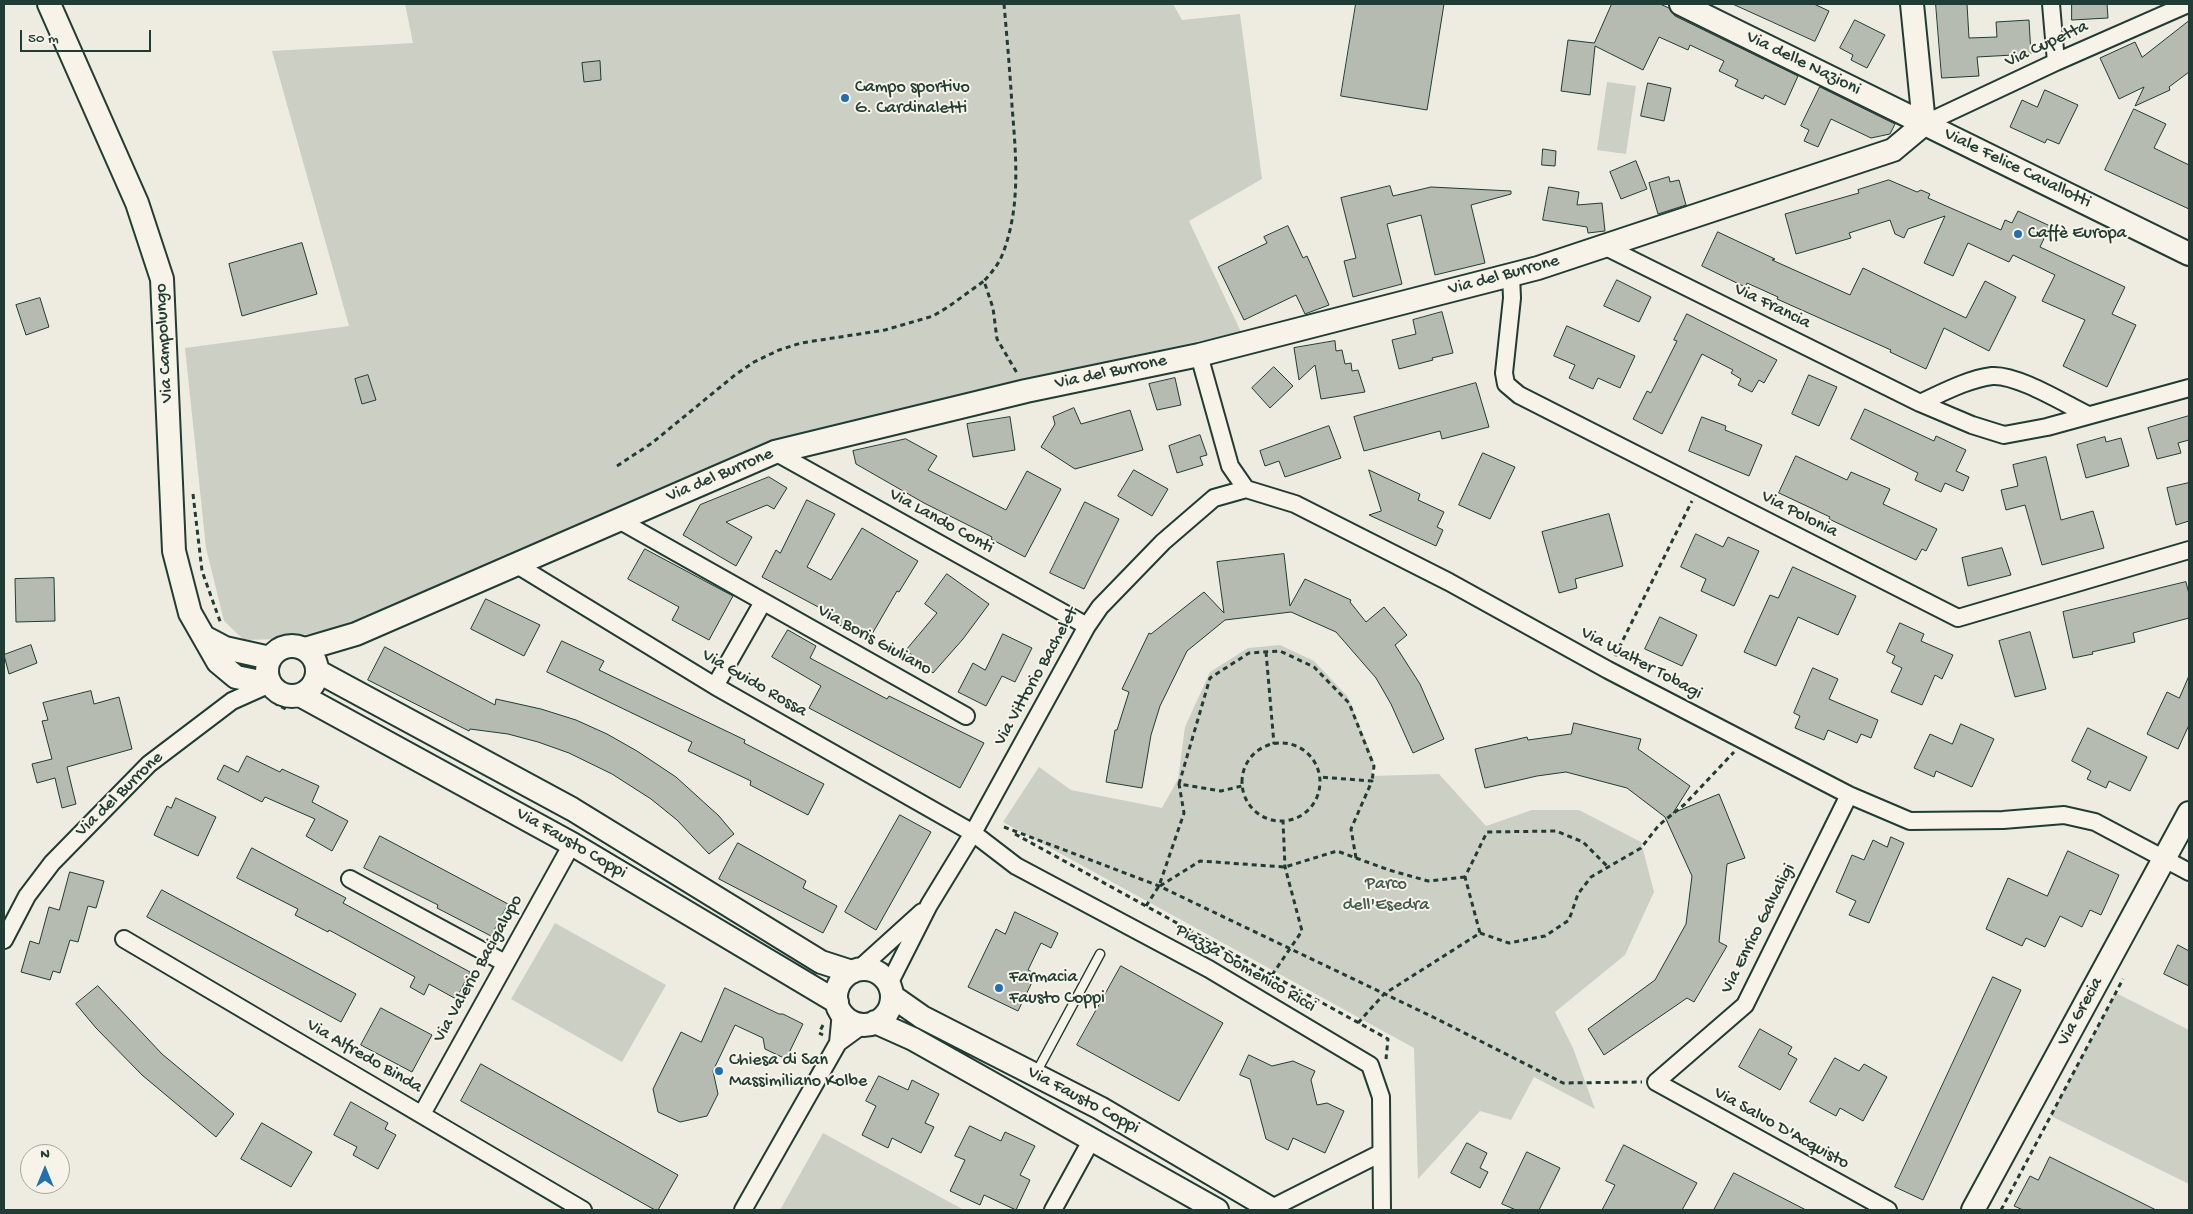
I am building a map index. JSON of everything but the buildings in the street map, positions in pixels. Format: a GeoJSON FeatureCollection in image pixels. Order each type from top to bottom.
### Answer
{"type":"FeatureCollection","features":[{"type":"Feature","properties":{"kind":"street","name":"Via Campolungo"},"geometry":{"type":"LineString","coordinates":[[49,4],[137,203],[162,279],[174,551],[190,613],[218,662],[236,677],[270,684]]}},
{"type":"Feature","properties":{"kind":"street","name":"Via delle Nazioni"},"geometry":{"type":"LineString","coordinates":[[1681,4],[1924,124]]}},
{"type":"Feature","properties":{"kind":"street"},"geometry":{"type":"LineString","coordinates":[[1912,4],[1924,124]]}},
{"type":"Feature","properties":{"kind":"street"},"geometry":{"type":"LineString","coordinates":[[2051,4],[2056,62]]}},
{"type":"Feature","properties":{"kind":"street","name":"Via Cupetta"},"geometry":{"type":"LineString","coordinates":[[1924,124],[2056,62],[2188,4]]}},
{"type":"Feature","properties":{"kind":"street","name":"Via del Burrone"},"geometry":{"type":"LineString","coordinates":[[305,649],[356,634],[775,452],[1026,391],[1200,355],[1538,268],[1893,150],[1924,124]]}},
{"type":"Feature","properties":{"kind":"street","name":"Viale Felice Cavallotti"},"geometry":{"type":"LineString","coordinates":[[1924,124],[2189,254]]}},
{"type":"Feature","properties":{"kind":"street","name":"Via Francia"},"geometry":{"type":"LineString","coordinates":[[1606,246],[1920,403],[1972,425],[2004,435],[2046,427],[2189,388]]}},
{"type":"Feature","properties":{"kind":"street","name":"Via Polonia"},"geometry":{"type":"LineString","coordinates":[[1511,275],[1512,298],[1504,373],[1506,384],[1518,395],[1958,618],[2189,550]]}},
{"type":"Feature","properties":{"kind":"street"},"geometry":{"type":"LineString","coordinates":[[1200,355],[1230,466],[1246,490]]}},
{"type":"Feature","properties":{"kind":"street"},"geometry":{"type":"LineString","coordinates":[[1920,403],[1973,381],[1993,376],[2010,378],[2026,384],[2088,415]]}},
{"type":"Feature","properties":{"kind":"street","name":"Via Lando Conti"},"geometry":{"type":"LineString","coordinates":[[775,452],[1086,626]]}},
{"type":"Feature","properties":{"kind":"street","name":"Via Vittorio Bachelet"},"geometry":{"type":"LineString","coordinates":[[890,990],[929,905],[973,833],[1086,626],[1100,607],[1156,549],[1214,498],[1246,490]]}},
{"type":"Feature","properties":{"kind":"street","name":"Via Walter Tobagi"},"geometry":{"type":"LineString","coordinates":[[1246,490],[1295,504],[1448,582],[1608,670],[1849,794],[1910,821],[2072,817],[2095,822],[2189,872]]}},
{"type":"Feature","properties":{"kind":"street","name":"Via Boris Giuliano"},"geometry":{"type":"LineString","coordinates":[[617,519],[966,716]]}},
{"type":"Feature","properties":{"kind":"street","name":"Via Guido Rossa"},"geometry":{"type":"LineString","coordinates":[[517,565],[715,686],[973,833]]}},
{"type":"Feature","properties":{"kind":"street"},"geometry":{"type":"LineString","coordinates":[[715,686],[763,602]]}},
{"type":"Feature","properties":{"kind":"street"},"geometry":{"type":"LineString","coordinates":[[206,638],[225,648],[270,658]]}},
{"type":"Feature","properties":{"kind":"street"},"geometry":{"type":"LineString","coordinates":[[290,646],[305,649],[314,658],[317,671],[312,686],[300,695],[285,696],[270,684],[266,671],[270,658],[275,652],[290,646]]}},
{"type":"Feature","properties":{"kind":"street","name":"Via Fausto Coppi"},"geometry":{"type":"LineString","coordinates":[[317,671],[572,809],[821,962],[855,971],[876,972],[890,990],[922,1017],[1100,1108],[1272,1209]]}},
{"type":"Feature","properties":{"kind":"street","name":"Via del Burrone"},"geometry":{"type":"LineString","coordinates":[[4,940],[27,896],[52,863],[149,764],[232,701],[270,684]]}},
{"type":"Feature","properties":{"kind":"street","name":"Via Fausto Coppi"},"geometry":{"type":"LineString","coordinates":[[300,695],[572,844],[839,1007],[848,1019],[869,1023],[912,1039],[1217,1210]]}},
{"type":"Feature","properties":{"kind":"street","name":"Via Enrico Galvaligi"},"geometry":{"type":"LineString","coordinates":[[1656,1082],[1745,1006],[1849,794]]}},
{"type":"Feature","properties":{"kind":"street","name":"Via Grecia"},"geometry":{"type":"LineString","coordinates":[[1972,1210],[2189,812]]}},
{"type":"Feature","properties":{"kind":"street","name":"Piazza Domenico Ricci"},"geometry":{"type":"LineString","coordinates":[[973,833],[1016,866],[1209,970],[1370,1065],[1381,1097],[1382,1210]]}},
{"type":"Feature","properties":{"kind":"street","name":"Via Valerio Bacigalupo"},"geometry":{"type":"LineString","coordinates":[[422,1114],[572,844]]}},
{"type":"Feature","properties":{"kind":"street"},"geometry":{"type":"LineString","coordinates":[[350,879],[506,963]]}},
{"type":"Feature","properties":{"kind":"street","name":"Via Vittorio Bachelet"},"geometry":{"type":"LineString","coordinates":[[855,971],[929,905]]}},
{"type":"Feature","properties":{"kind":"street","name":"Via Alfredo Binda"},"geometry":{"type":"LineString","coordinates":[[124,939],[583,1210]]}},
{"type":"Feature","properties":{"kind":"street"},"geometry":{"type":"LineString","coordinates":[[838,1043],[839,984],[855,971]]}},
{"type":"Feature","properties":{"kind":"street"},"geometry":{"type":"LineString","coordinates":[[743,1210],[838,1043],[887,1012],[890,990]]}},
{"type":"Feature","properties":{"kind":"street","name":"Via Salvo D'Acquisto"},"geometry":{"type":"LineString","coordinates":[[1656,1082],[1888,1210]]}},
{"type":"Feature","properties":{"kind":"street"},"geometry":{"type":"LineString","coordinates":[[1053,1210],[1092,1139]]}},
{"type":"Feature","properties":{"kind":"street"},"geometry":{"type":"LineString","coordinates":[[1272,1209],[1382,1153]]}},
{"type":"Feature","properties":{"kind":"lane"},"geometry":{"type":"LineString","coordinates":[[1035,1075],[1100,954]]}},
{"type":"Feature","properties":{"kind":"path"},"geometry":{"type":"LineString","coordinates":[[617,466],[652,443],[735,375],[754,362],[779,350],[802,343],[885,330],[925,318],[948,307],[984,281],[1003,254],[1013,217],[1016,192],[1016,158],[1004,4]]}},
{"type":"Feature","properties":{"kind":"path"},"geometry":{"type":"LineString","coordinates":[[984,281],[993,308],[997,339],[1026,391]]}},
{"type":"Feature","properties":{"kind":"path"},"geometry":{"type":"LineString","coordinates":[[1608,670],[1699,486]]}},
{"type":"Feature","properties":{"kind":"path"},"geometry":{"type":"LineString","coordinates":[[1146,906],[1159,886],[1184,812],[1178,784],[1210,678],[1249,653],[1280,651],[1314,667],[1348,703],[1374,766],[1372,781],[1351,828],[1356,858]]}},
{"type":"Feature","properties":{"kind":"path"},"geometry":{"type":"LineString","coordinates":[[1266,652],[1274,744]]}},
{"type":"Feature","properties":{"kind":"path"},"geometry":{"type":"LineString","coordinates":[[1480,933],[1509,943],[1545,936],[1569,920],[1578,894],[1591,877],[1641,848],[1659,825],[1685,804],[1744,740]]}},
{"type":"Feature","properties":{"kind":"path"},"geometry":{"type":"LineString","coordinates":[[1274,744],[1286,744],[1298,748],[1308,755],[1316,765],[1319,776],[1319,789],[1315,802],[1295,818],[1283,821],[1271,820],[1251,808],[1245,798],[1242,786],[1242,774],[1250,759],[1263,748],[1274,744]]}},
{"type":"Feature","properties":{"kind":"path"},"geometry":{"type":"LineString","coordinates":[[1319,776],[1372,781]]}},
{"type":"Feature","properties":{"kind":"path"},"geometry":{"type":"LineString","coordinates":[[1178,784],[1221,791],[1242,786]]}},
{"type":"Feature","properties":{"kind":"path"},"geometry":{"type":"LineString","coordinates":[[982,816],[1388,1039],[1381,1097]]}},
{"type":"Feature","properties":{"kind":"path"},"geometry":{"type":"LineString","coordinates":[[1272,975],[1302,931],[1286,867],[1283,821]]}},
{"type":"Feature","properties":{"kind":"path"},"geometry":{"type":"LineString","coordinates":[[1004,827],[1159,886],[1384,994],[1563,1083],[1656,1082]]}},
{"type":"Feature","properties":{"kind":"path"},"geometry":{"type":"LineString","coordinates":[[1480,933],[1466,877],[1487,832],[1556,831],[1583,842],[1608,868]]}},
{"type":"Feature","properties":{"kind":"path"},"geometry":{"type":"LineString","coordinates":[[1159,886],[1200,861],[1286,867],[1337,852],[1428,881],[1466,877]]}},
{"type":"Feature","properties":{"kind":"path"},"geometry":{"type":"LineString","coordinates":[[1358,1023],[1384,994],[1480,933]]}},
{"type":"Feature","properties":{"kind":"path"},"geometry":{"type":"LineString","coordinates":[[2001,1210],[2125,976]]}},
{"type":"Feature","properties":{"kind":"green space"},"geometry":{"type":"Polygon","coordinates":[[[405,4],[1173,4],[1182,20],[1240,14],[1262,179],[1189,221],[1241,332],[986,388],[789,437],[387,612],[332,630],[278,639],[244,640],[224,621],[206,548],[185,348],[349,326],[272,51],[413,43],[405,4]]]}},
{"type":"Feature","properties":{"kind":"green space"},"geometry":{"type":"Polygon","coordinates":[[[1607,82],[1636,86],[1626,154],[1597,150],[1607,82]]]}},
{"type":"Feature","properties":{"kind":"green space","name":"Parco dell'Esedra"},"geometry":{"type":"Polygon","coordinates":[[[1280,645],[1314,661],[1348,697],[1374,761],[1371,776],[1439,774],[1486,826],[1532,810],[1579,810],[1641,842],[1654,892],[1625,955],[1555,1012],[1573,1048],[1595,1109],[1534,1077],[1511,1120],[1480,1111],[1418,1179],[1414,1048],[1003,822],[1039,767],[1071,790],[1162,808],[1178,779],[1185,727],[1210,672],[1248,648],[1280,645]]]}},
{"type":"Feature","properties":{"kind":"green space"},"geometry":{"type":"Polygon","coordinates":[[[555,923],[666,985],[622,1062],[511,999],[555,923]]]}},
{"type":"Feature","properties":{"kind":"green space"},"geometry":{"type":"Polygon","coordinates":[[[2116,993],[2189,1030],[2189,1184],[2051,1116],[2116,993]]]}},
{"type":"Feature","properties":{"kind":"green space"},"geometry":{"type":"Polygon","coordinates":[[[823,1133],[964,1210],[780,1210],[823,1133]]]}},
{"type":"Feature","properties":{"kind":"place","name":"Campo sportivo G. Cardinaletti"},"geometry":{"type":"Point","coordinates":[845,98]}},
{"type":"Feature","properties":{"kind":"place","name":"Caffè Europa"},"geometry":{"type":"Point","coordinates":[2018,234]}},
{"type":"Feature","properties":{"kind":"place","name":"Farmacia Fausto Coppi"},"geometry":{"type":"Point","coordinates":[999,988]}},
{"type":"Feature","properties":{"kind":"place","name":"Chiesa di San Massimiliano Kolbe"},"geometry":{"type":"Point","coordinates":[719,1071]}}]}
